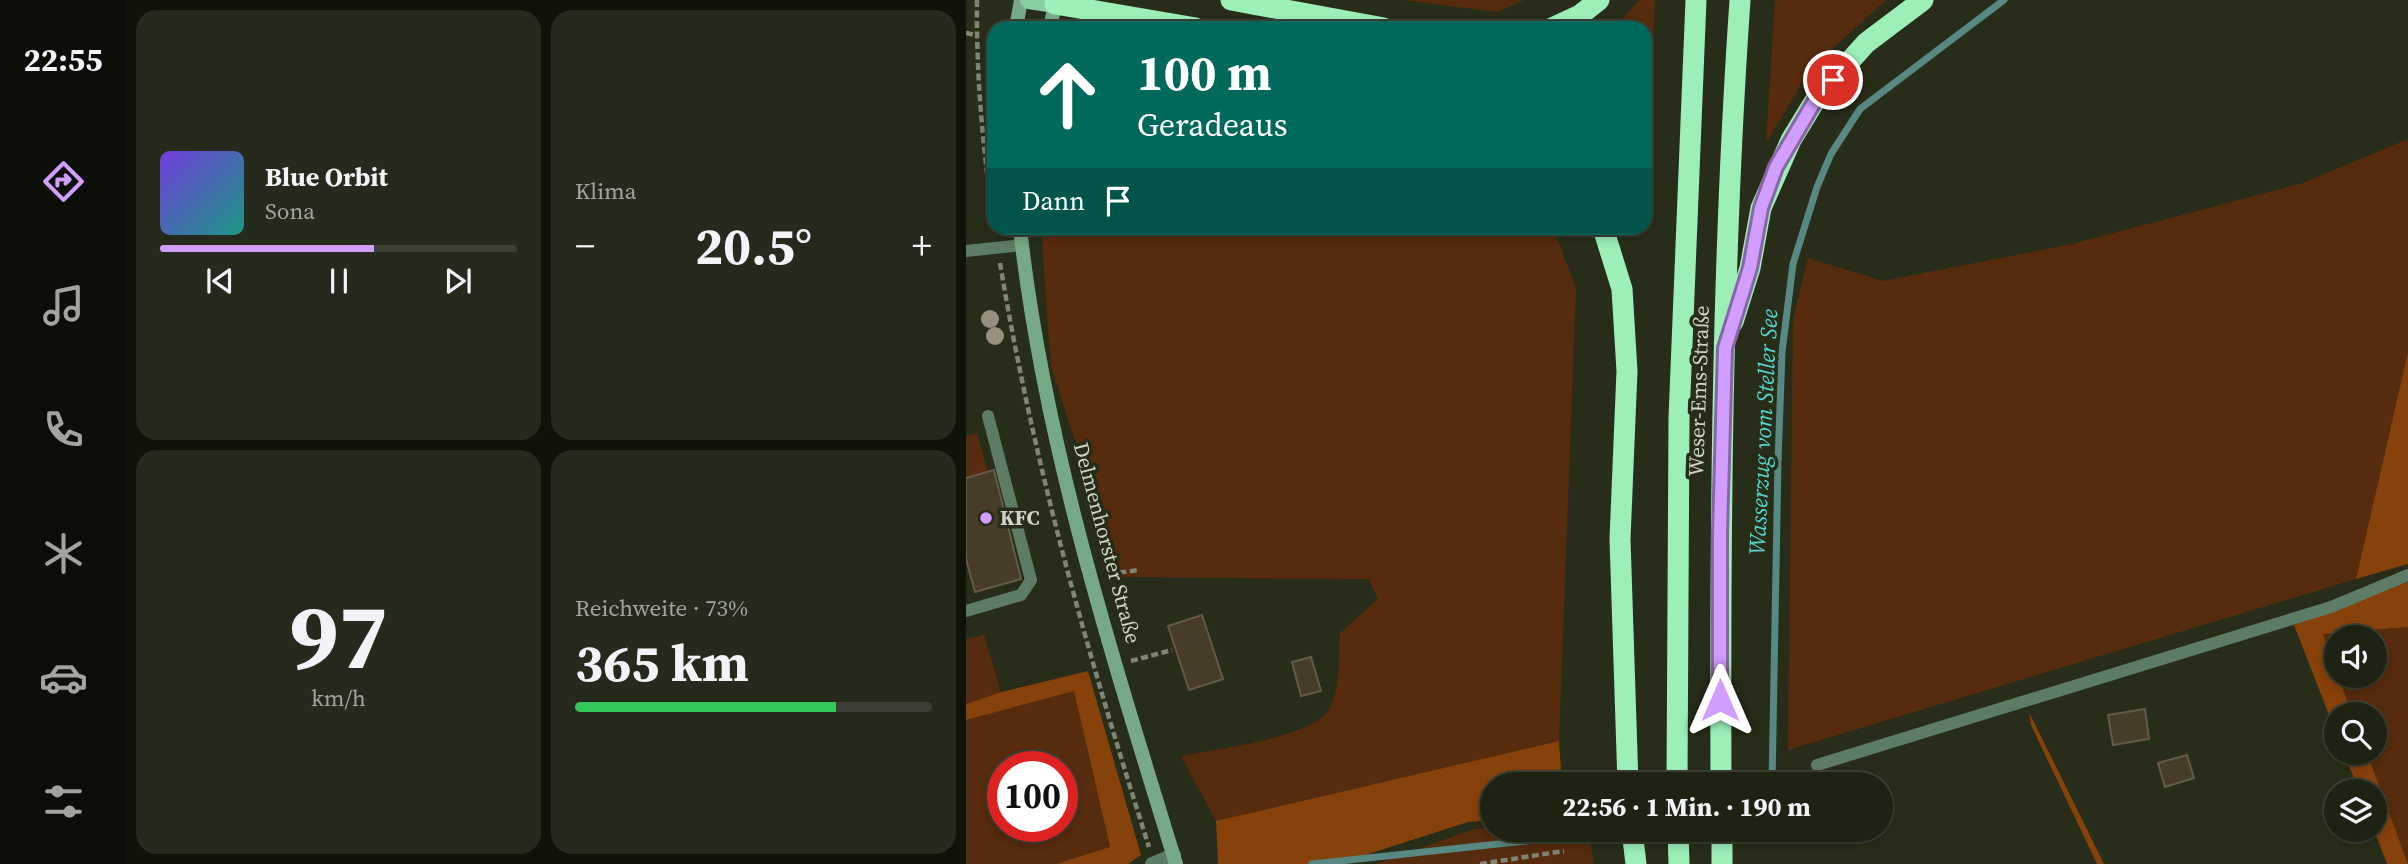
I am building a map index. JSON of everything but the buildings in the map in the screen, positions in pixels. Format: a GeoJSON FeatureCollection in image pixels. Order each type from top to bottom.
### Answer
{"type":"FeatureCollection","features":[{"type":"Feature","properties":{"kind":"highway"},"geometry":{"type":"LineString","coordinates":[[1231,0],[1346,21]]}},
{"type":"Feature","properties":{"kind":"highway"},"geometry":{"type":"LineString","coordinates":[[1567,21],[1599,0]]}},
{"type":"Feature","properties":{"kind":"highway","name":"Weser-Ems-Straße"},"geometry":{"type":"LineString","coordinates":[[1677,772],[1679,418],[1696,0]]}},
{"type":"Feature","properties":{"kind":"highway","name":"Weser-Ems-Straße"},"geometry":{"type":"LineString","coordinates":[[1721,772],[1720,533],[1740,0]]}},
{"type":"Feature","properties":{"kind":"highway"},"geometry":{"type":"LineString","coordinates":[[1725,348],[1750,268],[1761,208],[1791,140],[1816,99],[1866,43],[1923,0]]}},
{"type":"Feature","properties":{"kind":"highway"},"geometry":{"type":"LineString","coordinates":[[1056,2],[1158,21]]}},
{"type":"Feature","properties":{"kind":"highway"},"geometry":{"type":"LineString","coordinates":[[1606,235],[1622,289],[1628,371],[1620,540],[1628,772]]}},
{"type":"Feature","properties":{"kind":"highway"},"geometry":{"type":"LineString","coordinates":[[1634,842],[1636,864]]}},
{"type":"Feature","properties":{"kind":"highway"},"geometry":{"type":"LineString","coordinates":[[1678,842],[1679,864]]}},
{"type":"Feature","properties":{"kind":"main road"},"geometry":{"type":"LineString","coordinates":[[1029,0],[1056,2]]}},
{"type":"Feature","properties":{"kind":"street"},"geometry":{"type":"LineString","coordinates":[[1017,21],[1021,0]]}},
{"type":"Feature","properties":{"kind":"street"},"geometry":{"type":"LineString","coordinates":[[1052,21],[1056,2]]}},
{"type":"Feature","properties":{"kind":"street","name":"Delmenhorster Straße"},"geometry":{"type":"LineString","coordinates":[[1021,235],[1039,368],[1090,576],[1175,860]]}},
{"type":"Feature","properties":{"kind":"street"},"geometry":{"type":"LineString","coordinates":[[1152,864],[1175,860]]}},
{"type":"Feature","properties":{"kind":"lane"},"geometry":{"type":"LineString","coordinates":[[966,251],[1022,245]]}},
{"type":"Feature","properties":{"kind":"lane"},"geometry":{"type":"LineString","coordinates":[[966,611],[1021,595],[1031,580],[988,416]]}},
{"type":"Feature","properties":{"kind":"lane"},"geometry":{"type":"LineString","coordinates":[[1817,765],[2331,607],[2408,575]]}},
{"type":"Feature","properties":{"kind":"path"},"geometry":{"type":"LineString","coordinates":[[977,0],[975,35],[987,178]]}},
{"type":"Feature","properties":{"kind":"path"},"geometry":{"type":"LineString","coordinates":[[966,33],[975,35]]}},
{"type":"Feature","properties":{"kind":"path"},"geometry":{"type":"LineString","coordinates":[[1090,576],[1138,569]]}},
{"type":"Feature","properties":{"kind":"path"},"geometry":{"type":"LineString","coordinates":[[1117,665],[1172,650]]}},
{"type":"Feature","properties":{"kind":"path"},"geometry":{"type":"LineString","coordinates":[[1480,864],[1564,851]]}},
{"type":"Feature","properties":{"kind":"shaded area"},"geometry":{"type":"Polygon","coordinates":[[[1403,0],[1524,0],[1497,12],[1403,0]]]}},
{"type":"Feature","properties":{"kind":"shaded area"},"geometry":{"type":"Polygon","coordinates":[[[1639,0],[1655,0],[1652,56],[1652,21],[1621,21],[1639,0]]]}},
{"type":"Feature","properties":{"kind":"shaded area"},"geometry":{"type":"Polygon","coordinates":[[[1775,0],[1886,0],[1828,53],[1801,85],[1766,143],[1775,0]]]}},
{"type":"Feature","properties":{"kind":"shaded area"},"geometry":{"type":"Polygon","coordinates":[[[2408,139],[2408,352],[2356,579],[1788,750],[1793,319],[1808,258],[1883,281],[2072,244],[2303,183],[2408,139]]]}},
{"type":"Feature","properties":{"kind":"shaded area"},"geometry":{"type":"Polygon","coordinates":[[[1042,235],[1556,235],[1576,288],[1559,741],[1216,821],[1181,756],[1281,736],[1316,722],[1326,713],[1335,695],[1340,633],[1378,599],[1369,579],[1119,577],[1051,367],[1042,235]]]}},
{"type":"Feature","properties":{"kind":"shaded area"},"geometry":{"type":"Polygon","coordinates":[[[2408,352],[2408,564],[2356,579],[2408,352]]]}},
{"type":"Feature","properties":{"kind":"shaded area"},"geometry":{"type":"Polygon","coordinates":[[[977,433],[988,472],[966,478],[966,436],[977,433]]]}},
{"type":"Feature","properties":{"kind":"shaded area"},"geometry":{"type":"Polygon","coordinates":[[[2408,582],[2408,627],[2387,629],[2387,625],[2324,625],[2324,688],[2343,688],[2348,702],[2324,702],[2294,625],[2408,582]]]}},
{"type":"Feature","properties":{"kind":"shaded area"},"geometry":{"type":"Polygon","coordinates":[[[2408,627],[2408,864],[2387,807],[2387,779],[2377,779],[2371,765],[2387,765],[2387,702],[2348,702],[2342,688],[2387,688],[2387,629],[2408,627]]]}},
{"type":"Feature","properties":{"kind":"shaded area"},"geometry":{"type":"Polygon","coordinates":[[[984,635],[1001,692],[966,704],[966,639],[984,635]]]}},
{"type":"Feature","properties":{"kind":"shaded area"},"geometry":{"type":"Polygon","coordinates":[[[1088,671],[1141,855],[1128,864],[1056,864],[1110,847],[1074,691],[966,720],[966,704],[1001,692],[1088,671]]]}},
{"type":"Feature","properties":{"kind":"shaded area"},"geometry":{"type":"Polygon","coordinates":[[[1074,690],[1110,848],[1056,864],[966,864],[966,720],[1074,690]]]}},
{"type":"Feature","properties":{"kind":"shaded area"},"geometry":{"type":"Polygon","coordinates":[[[2029,712],[2104,864],[2097,864],[2031,725],[2029,712]]]}},
{"type":"Feature","properties":{"kind":"shaded area"},"geometry":{"type":"Polygon","coordinates":[[[1559,741],[1561,772],[1480,772],[1480,821],[1468,822],[1337,864],[1218,864],[1216,821],[1559,741]]]}},
{"type":"Feature","properties":{"kind":"shaded area"},"geometry":{"type":"Polygon","coordinates":[[[2349,765],[2371,765],[2377,779],[2354,779],[2349,765]]]}},
{"type":"Feature","properties":{"kind":"shaded area"},"geometry":{"type":"Polygon","coordinates":[[[2387,807],[2408,864],[2387,864],[2379,842],[2387,842],[2387,807]]]}},
{"type":"Feature","properties":{"kind":"shaded area"},"geometry":{"type":"Polygon","coordinates":[[[1480,829],[1480,842],[1590,842],[1594,864],[1376,864],[1480,829]]]}},
{"type":"Feature","properties":{"kind":"waterway","name":"Wasserzug vom Steller See"},"geometry":{"type":"LineString","coordinates":[[1772,772],[1782,352],[1793,264],[1817,187],[1831,154],[1860,109],[2004,0]]}},
{"type":"Feature","properties":{"kind":"waterway"},"geometry":{"type":"LineString","coordinates":[[1312,864],[1516,842]]}},
{"type":"Feature","properties":{"kind":"place","name":"KFC"},"geometry":{"type":"Point","coordinates":[986,518]}},
{"type":"Feature","properties":{"kind":"route"},"geometry":{"type":"LineString","coordinates":[[1720,700],[1720,533],[1725,348],[1750,268],[1761,208],[1776,167],[1816,99],[1833,80]]}}]}
